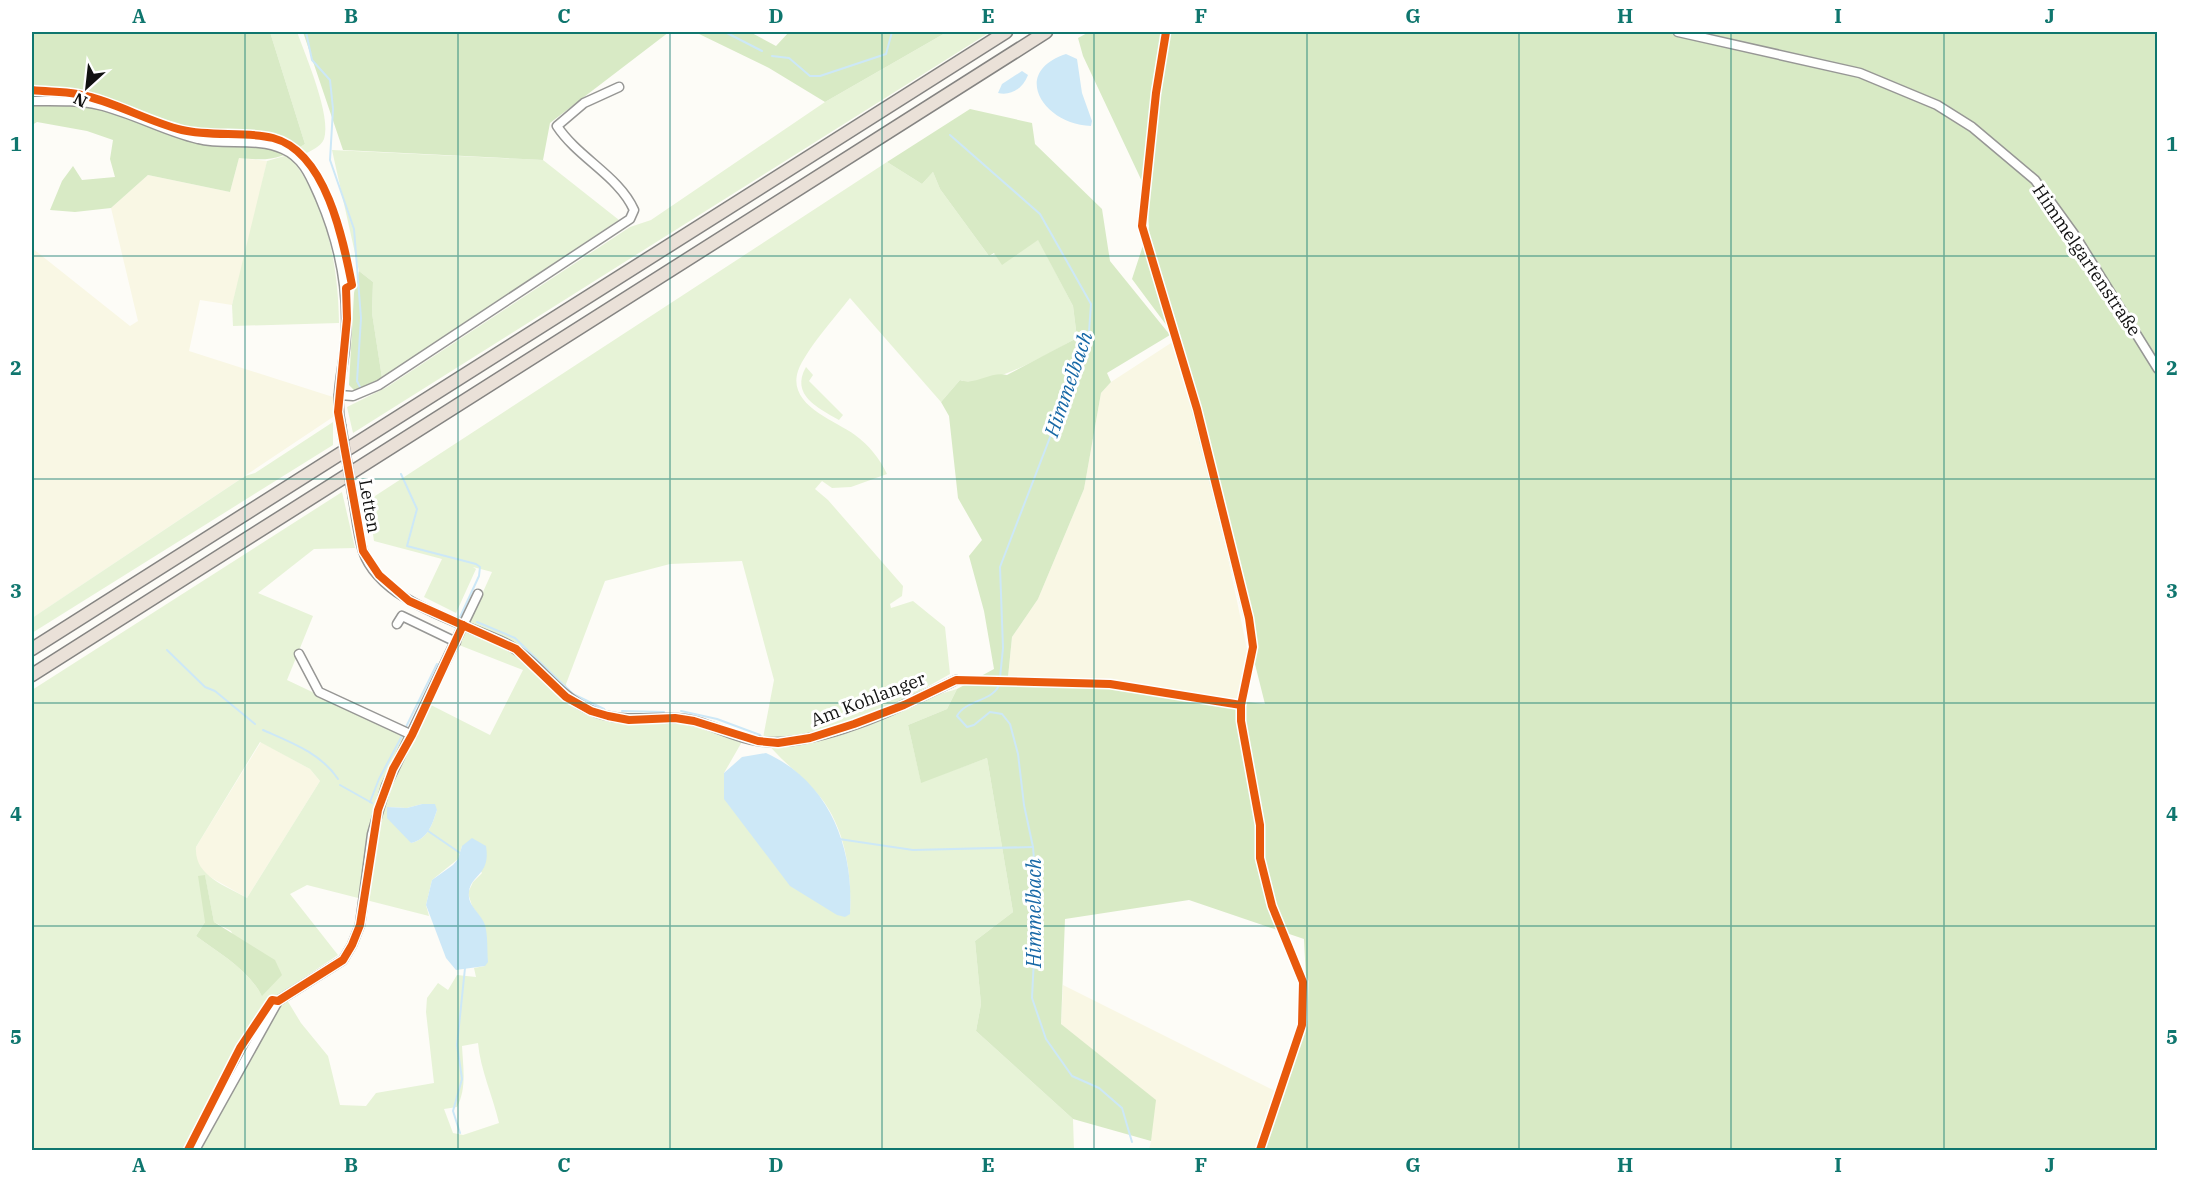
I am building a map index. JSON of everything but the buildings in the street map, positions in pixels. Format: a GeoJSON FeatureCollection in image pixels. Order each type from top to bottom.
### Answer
{"type":"FeatureCollection","features":[{"type":"Feature","properties":{"kind":"highway"},"geometry":{"type":"LineString","coordinates":[[32,649],[1006,32]]}},
{"type":"Feature","properties":{"kind":"highway"},"geometry":{"type":"LineString","coordinates":[[32,675],[1046,32]]}},
{"type":"Feature","properties":{"kind":"street","name":"Himmelgartenstraße"},"geometry":{"type":"LineString","coordinates":[[1678,32],[1860,73],[1937,105],[1972,127],[2034,180],[2074,234],[2157,369]]}},
{"type":"Feature","properties":{"kind":"street"},"geometry":{"type":"LineString","coordinates":[[339,394],[353,396],[379,385],[630,219],[634,213],[630,200],[619,186],[589,161],[557,126],[584,103],[619,87]]}},
{"type":"Feature","properties":{"kind":"street","name":"Letten"},"geometry":{"type":"LineString","coordinates":[[32,101],[77,101],[99,105],[174,134],[204,141],[265,143],[283,149],[295,157],[309,173],[326,212],[342,268],[346,319],[339,394],[341,424],[363,551],[379,575],[409,600],[463,625]]}},
{"type":"Feature","properties":{"kind":"street"},"geometry":{"type":"LineString","coordinates":[[195,1150],[278,1001],[343,960],[352,945],[360,925],[378,810],[393,769],[412,735],[478,594]]}},
{"type":"Feature","properties":{"kind":"street"},"geometry":{"type":"LineString","coordinates":[[396,624],[402,616],[456,642]]}},
{"type":"Feature","properties":{"kind":"street","name":"Am Kohlanger"},"geometry":{"type":"LineString","coordinates":[[463,625],[516,649],[566,697],[591,711],[629,720],[675,718],[694,721],[758,741],[778,743],[810,738],[904,705],[956,680]]}},
{"type":"Feature","properties":{"kind":"street"},"geometry":{"type":"LineString","coordinates":[[299,654],[319,692],[412,735]]}},
{"type":"Feature","properties":{"kind":"shaded area"},"geometry":{"type":"Polygon","coordinates":[[[239,158],[267,161],[250,238],[232,305],[200,300],[189,351],[333,397],[333,417],[32,618],[32,248],[130,326],[138,321],[111,208],[148,175],[230,192],[239,158]]]}},
{"type":"Feature","properties":{"kind":"shaded area"},"geometry":{"type":"Polygon","coordinates":[[[1174,341],[1228,558],[1247,649],[1241,699],[1008,678],[1012,637],[1038,599],[1084,489],[1101,393],[1111,382],[1174,341]]]}},
{"type":"Feature","properties":{"kind":"shaded area"},"geometry":{"type":"Polygon","coordinates":[[[261,742],[310,769],[320,781],[247,898],[205,874],[195,859],[196,847],[261,742]]]}},
{"type":"Feature","properties":{"kind":"shaded area"},"geometry":{"type":"Polygon","coordinates":[[[1063,985],[1283,1095],[1263,1150],[1149,1150],[1151,1141],[1061,1024],[1063,985]]]}},
{"type":"Feature","properties":{"kind":"green space"},"geometry":{"type":"Polygon","coordinates":[[[32,32],[270,32],[305,144],[274,158],[239,158],[230,192],[148,175],[111,208],[75,212],[50,210],[62,181],[73,166],[82,180],[115,177],[110,159],[113,140],[87,131],[37,122],[32,125],[32,32]]]}},
{"type":"Feature","properties":{"kind":"green space"},"geometry":{"type":"Polygon","coordinates":[[[270,32],[297,32],[321,101],[325,129],[323,142],[303,155],[295,150],[305,144],[270,32]]]}},
{"type":"Feature","properties":{"kind":"green space"},"geometry":{"type":"Polygon","coordinates":[[[303,32],[669,32],[550,123],[543,160],[343,150],[303,32]]]}},
{"type":"Feature","properties":{"kind":"green space"},"geometry":{"type":"Polygon","coordinates":[[[695,32],[750,32],[776,46],[789,32],[947,32],[825,102],[769,68],[695,32]]]}},
{"type":"Feature","properties":{"kind":"green space"},"geometry":{"type":"Polygon","coordinates":[[[947,32],[990,32],[353,433],[347,407],[387,387],[630,227],[651,220],[825,102],[947,32]]]}},
{"type":"Feature","properties":{"kind":"green space"},"geometry":{"type":"Polygon","coordinates":[[[1089,32],[2157,32],[2157,1150],[1263,1150],[1308,1019],[1304,939],[1189,900],[1065,919],[1061,1024],[1156,1100],[1151,1141],[1073,1119],[976,1031],[981,1004],[975,941],[1013,912],[987,758],[921,783],[908,725],[947,709],[957,689],[994,669],[984,611],[969,556],[982,540],[958,498],[949,416],[941,402],[960,380],[972,381],[995,375],[1007,375],[1077,338],[1073,306],[1038,240],[1002,265],[994,253],[989,256],[940,189],[933,172],[922,184],[887,162],[970,109],[1032,123],[1035,144],[1102,209],[1110,261],[1170,335],[1107,373],[1111,382],[1101,393],[1084,489],[1038,599],[1012,637],[1008,677],[1265,704],[1174,341],[1167,326],[1132,279],[1149,227],[1146,190],[1083,56],[1078,38],[1089,32]]]}},
{"type":"Feature","properties":{"kind":"green space"},"geometry":{"type":"Polygon","coordinates":[[[332,150],[543,160],[619,220],[382,378],[372,313],[373,282],[359,271],[332,150]]]}},
{"type":"Feature","properties":{"kind":"green space"},"geometry":{"type":"Polygon","coordinates":[[[288,155],[312,192],[328,234],[336,279],[339,323],[233,326],[232,305],[267,161],[288,155]]]}},
{"type":"Feature","properties":{"kind":"green space"},"geometry":{"type":"Polygon","coordinates":[[[887,162],[922,184],[933,172],[940,189],[989,256],[1038,239],[1073,306],[1077,338],[1002,375],[972,382],[960,380],[941,402],[850,298],[807,354],[798,371],[796,383],[799,393],[814,410],[860,439],[874,453],[887,474],[851,487],[832,488],[822,481],[815,489],[828,500],[903,586],[902,596],[890,604],[891,608],[913,601],[945,627],[950,674],[911,696],[913,702],[957,689],[947,709],[908,725],[921,782],[987,758],[1013,912],[975,941],[981,1004],[976,1031],[1073,1119],[1074,1150],[32,1150],[32,690],[342,492],[355,548],[314,549],[258,593],[313,616],[287,680],[407,737],[425,702],[490,735],[523,670],[459,645],[492,572],[473,567],[476,569],[456,613],[424,597],[442,559],[374,541],[370,514],[375,496],[887,162]],[[742,561],[670,564],[605,581],[566,684],[568,702],[588,713],[674,720],[705,726],[743,740],[724,773],[850,914],[848,865],[840,833],[833,818],[815,791],[763,738],[774,680],[742,561]],[[260,742],[196,847],[197,857],[205,872],[212,878],[247,898],[320,781],[310,769],[260,742]],[[422,804],[407,808],[387,807],[411,843],[425,835],[437,810],[422,804]],[[462,846],[458,859],[432,880],[426,905],[429,916],[307,885],[290,894],[338,955],[275,997],[287,1000],[301,1023],[328,1056],[340,1105],[366,1106],[376,1093],[434,1083],[426,1012],[427,998],[438,983],[448,990],[457,975],[476,977],[474,968],[485,966],[481,918],[472,906],[468,893],[473,882],[482,873],[462,846]],[[205,876],[205,922],[196,936],[241,970],[262,996],[231,931],[214,922],[205,876]],[[478,1043],[462,1046],[462,1092],[457,1107],[444,1109],[453,1133],[463,1135],[499,1123],[481,1062],[478,1043]]]}},
{"type":"Feature","properties":{"kind":"green space"},"geometry":{"type":"Polygon","coordinates":[[[359,271],[373,282],[372,313],[382,378],[355,391],[349,385],[354,293],[359,271]]]}},
{"type":"Feature","properties":{"kind":"green space"},"geometry":{"type":"Polygon","coordinates":[[[806,367],[813,375],[809,381],[843,415],[839,420],[815,405],[804,393],[801,385],[806,367]]]}},
{"type":"Feature","properties":{"kind":"green space"},"geometry":{"type":"Polygon","coordinates":[[[333,422],[333,445],[32,633],[32,618],[245,476],[255,473],[333,422]]]}},
{"type":"Feature","properties":{"kind":"green space"},"geometry":{"type":"Polygon","coordinates":[[[205,875],[214,922],[275,960],[282,975],[262,996],[241,970],[196,936],[205,922],[198,876],[205,875]]]}},
{"type":"Feature","properties":{"kind":"water"},"geometry":{"type":"Polygon","coordinates":[[[1066,54],[1077,59],[1082,93],[1092,121],[1091,126],[1074,123],[1060,117],[1048,108],[1040,97],[1037,85],[1039,73],[1049,63],[1066,54]]]}},
{"type":"Feature","properties":{"kind":"water"},"geometry":{"type":"Polygon","coordinates":[[[1022,71],[1028,75],[1020,87],[1012,92],[998,93],[1002,84],[1022,71]]]}},
{"type":"Feature","properties":{"kind":"water"},"geometry":{"type":"Polygon","coordinates":[[[766,753],[807,781],[822,799],[834,820],[848,865],[850,914],[845,917],[837,915],[790,886],[724,799],[724,773],[742,757],[766,753]]]}},
{"type":"Feature","properties":{"kind":"water"},"geometry":{"type":"Polygon","coordinates":[[[422,804],[435,804],[437,810],[425,835],[411,843],[387,818],[387,807],[407,808],[422,804]]]}},
{"type":"Feature","properties":{"kind":"water"},"geometry":{"type":"Polygon","coordinates":[[[472,838],[486,846],[486,863],[473,881],[469,897],[485,925],[488,962],[485,966],[456,970],[446,958],[426,905],[432,880],[453,865],[458,859],[462,846],[472,838]]]}},
{"type":"Feature","properties":{"kind":"waterway"},"geometry":{"type":"LineString","coordinates":[[306,32],[312,60],[330,80],[333,109],[330,160],[354,229],[361,318],[357,381],[360,387]]}},
{"type":"Feature","properties":{"kind":"waterway","name":"Himmelbach"},"geometry":{"type":"LineString","coordinates":[[725,32],[762,51]]}},
{"type":"Feature","properties":{"kind":"waterway","name":"Himmelbach"},"geometry":{"type":"LineString","coordinates":[[772,56],[789,58],[810,76],[820,76],[886,54],[892,32]]}},
{"type":"Feature","properties":{"kind":"waterway","name":"Himmelbach"},"geometry":{"type":"LineString","coordinates":[[950,135],[1040,214],[1091,304],[1089,332],[1081,357],[1000,567],[1003,648],[1000,678]]}},
{"type":"Feature","properties":{"kind":"waterway"},"geometry":{"type":"LineString","coordinates":[[401,474],[417,509],[407,546],[480,567],[479,576],[460,617]]}},
{"type":"Feature","properties":{"kind":"waterway"},"geometry":{"type":"LineString","coordinates":[[477,622],[515,638],[573,694],[604,709]]}},
{"type":"Feature","properties":{"kind":"waterway"},"geometry":{"type":"LineString","coordinates":[[167,650],[205,687],[215,691],[255,724]]}},
{"type":"Feature","properties":{"kind":"waterway"},"geometry":{"type":"LineString","coordinates":[[405,729],[437,664]]}},
{"type":"Feature","properties":{"kind":"waterway","name":"Himmelbach"},"geometry":{"type":"LineString","coordinates":[[1000,683],[992,694],[967,706],[957,716],[967,727],[974,725],[990,712],[1002,714],[1010,724],[1018,754],[1024,805],[1033,847],[1037,897],[1032,998],[1046,1039],[1072,1076],[1099,1088],[1122,1108],[1132,1142]]}},
{"type":"Feature","properties":{"kind":"waterway"},"geometry":{"type":"LineString","coordinates":[[622,711],[664,712]]}},
{"type":"Feature","properties":{"kind":"waterway"},"geometry":{"type":"LineString","coordinates":[[681,711],[717,719],[760,735]]}},
{"type":"Feature","properties":{"kind":"waterway"},"geometry":{"type":"LineString","coordinates":[[263,730],[314,755],[338,779]]}},
{"type":"Feature","properties":{"kind":"waterway"},"geometry":{"type":"LineString","coordinates":[[370,802],[379,779],[403,734]]}},
{"type":"Feature","properties":{"kind":"waterway"},"geometry":{"type":"LineString","coordinates":[[340,785],[372,803]]}},
{"type":"Feature","properties":{"kind":"waterway"},"geometry":{"type":"LineString","coordinates":[[428,831],[463,855]]}},
{"type":"Feature","properties":{"kind":"waterway"},"geometry":{"type":"LineString","coordinates":[[839,839],[913,850],[1033,847]]}},
{"type":"Feature","properties":{"kind":"waterway"},"geometry":{"type":"LineString","coordinates":[[460,1133],[453,1111],[462,1079],[457,1045],[465,968]]}},
{"type":"Feature","properties":{"kind":"cycle path"},"geometry":{"type":"LineString","coordinates":[[1166,32],[1156,93],[1142,226],[1197,409],[1249,618],[1253,647],[1241,705],[1241,721],[1260,825],[1260,858],[1272,906],[1303,982],[1302,1025],[1260,1150]]}},
{"type":"Feature","properties":{"kind":"cycle path"},"geometry":{"type":"LineString","coordinates":[[32,90],[91,97],[182,130],[273,138],[291,146],[306,160],[329,200],[337,222],[352,285],[346,288],[347,319],[338,412],[363,551],[379,575],[409,601],[516,649],[566,697],[591,711],[629,720],[675,718],[694,721],[758,741],[778,743],[810,738],[854,724],[904,705],[956,680],[1110,684],[1241,705]]}},
{"type":"Feature","properties":{"kind":"cycle path"},"geometry":{"type":"LineString","coordinates":[[188,1150],[240,1048],[272,1000],[278,1001],[343,960],[352,945],[360,925],[378,810],[393,769],[412,735],[463,625]]}}]}
